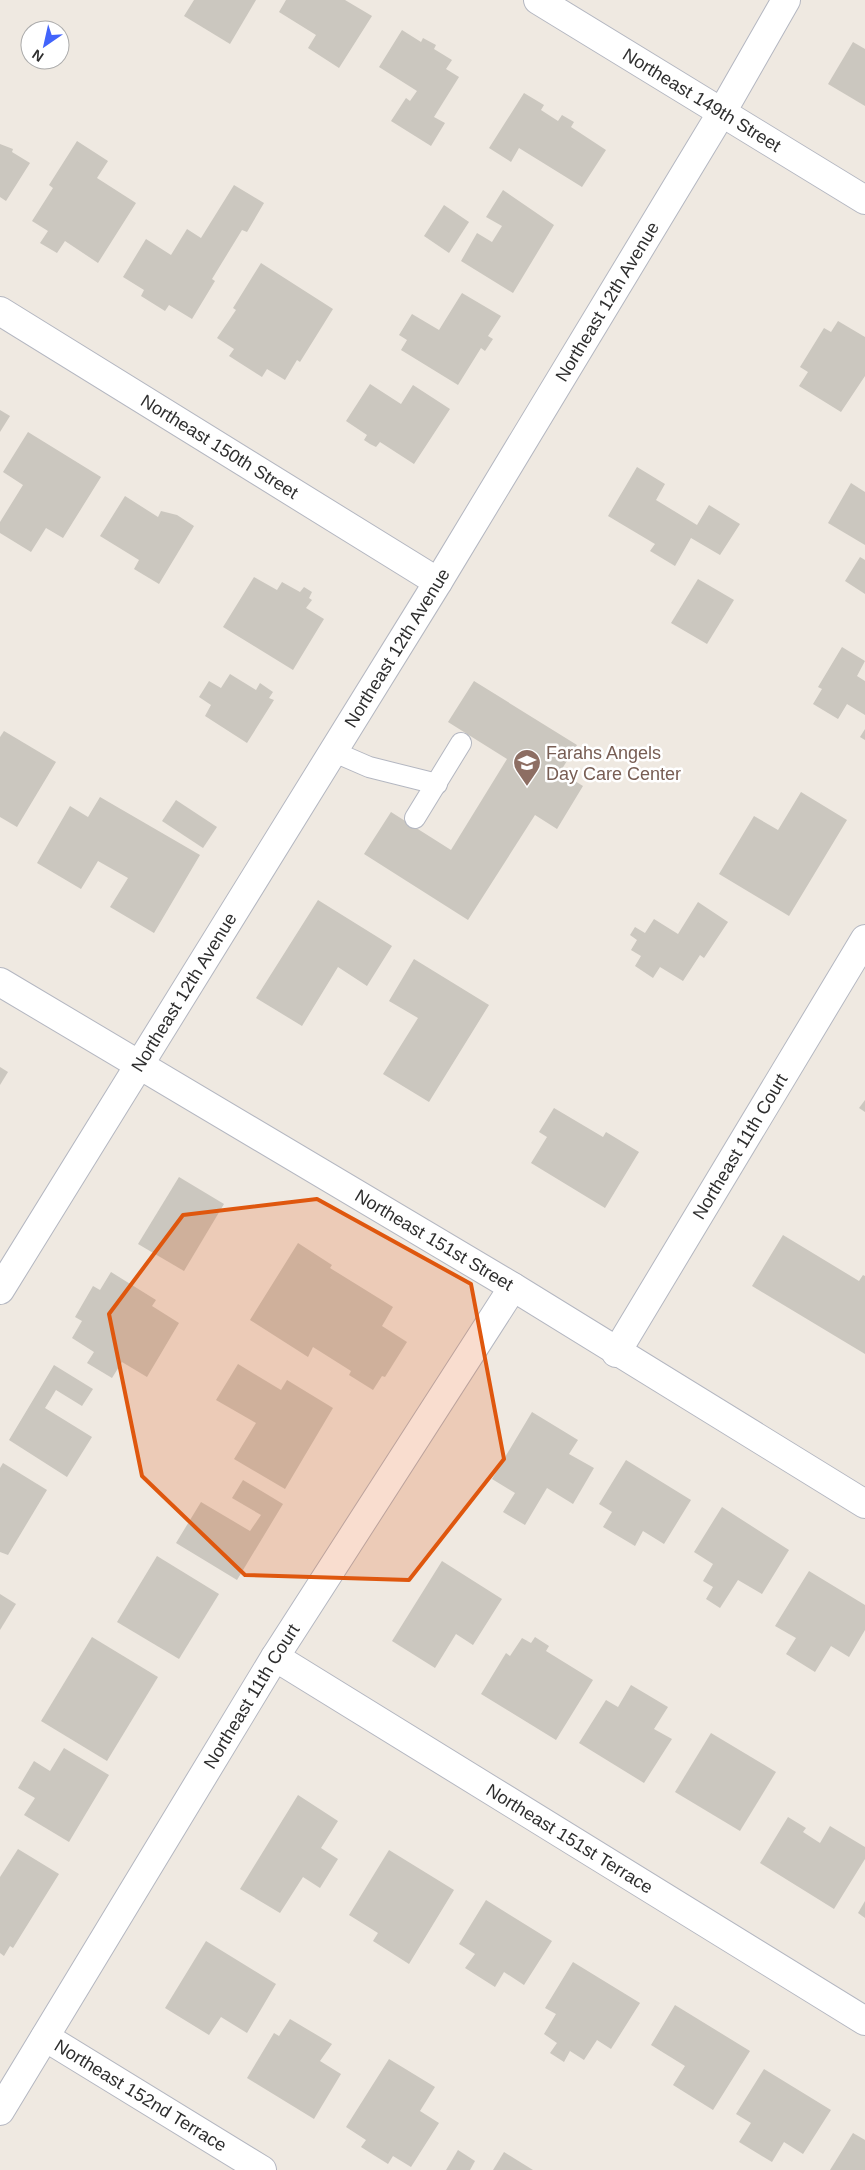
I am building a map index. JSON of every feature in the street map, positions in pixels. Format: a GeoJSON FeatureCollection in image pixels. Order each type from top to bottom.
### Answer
{"type":"FeatureCollection","features":[{"type":"Feature","properties":{"kind":"street","name":"Northeast 149th Street"},"geometry":{"type":"LineString","coordinates":[[538,0],[865,200]]}},
{"type":"Feature","properties":{"kind":"street","name":"Northeast 12th Avenue"},"geometry":{"type":"LineString","coordinates":[[1,1288],[142,1065],[332,750],[438,582],[722,112],[786,0]]}},
{"type":"Feature","properties":{"kind":"street","name":"Northeast 150th Street"},"geometry":{"type":"LineString","coordinates":[[0,311],[438,582]]}},
{"type":"Feature","properties":{"kind":"street","name":"Northeast 11th Court"},"geometry":{"type":"LineString","coordinates":[[616,1353],[865,939]]}},
{"type":"Feature","properties":{"kind":"street","name":"Northeast 151st Street"},"geometry":{"type":"LineString","coordinates":[[0,982],[513,1287],[616,1353],[865,1504]]}},
{"type":"Feature","properties":{"kind":"street","name":"Northeast 11th Court"},"geometry":{"type":"LineString","coordinates":[[0,2111],[275,1657],[513,1287]]}},
{"type":"Feature","properties":{"kind":"street","name":"Northeast 151st Terrace"},"geometry":{"type":"LineString","coordinates":[[275,1657],[865,2020]]}},
{"type":"Feature","properties":{"kind":"street","name":"Northeast 152nd Terrace"},"geometry":{"type":"LineString","coordinates":[[45,2037],[262,2170]]}},
{"type":"Feature","properties":{"kind":"lane"},"geometry":{"type":"LineString","coordinates":[[415,818],[461,743]]}},
{"type":"Feature","properties":{"kind":"lane"},"geometry":{"type":"LineString","coordinates":[[332,750],[369,767],[437,784]]}},
{"type":"Feature","properties":{"kind":"highlighted area"},"geometry":{"type":"Polygon","coordinates":[[[317,1199],[471,1284],[504,1459],[409,1580],[245,1575],[142,1476],[109,1314],[183,1215],[317,1199]]]}},
{"type":"Feature","properties":{"kind":"building"},"geometry":{"type":"Polygon","coordinates":[[[194,0],[256,0],[230,44],[184,16],[194,0]]]}},
{"type":"Feature","properties":{"kind":"building"},"geometry":{"type":"Polygon","coordinates":[[[286,0],[345,0],[372,16],[339,68],[308,48],[316,35],[279,12],[286,0]]]}},
{"type":"Feature","properties":{"kind":"building"},"geometry":{"type":"Polygon","coordinates":[[[402,30],[421,42],[423,38],[436,45],[434,49],[452,60],[446,69],[459,77],[434,117],[445,123],[431,146],[391,121],[406,98],[410,101],[417,91],[379,67],[402,30]]]}},
{"type":"Feature","properties":{"kind":"building"},"geometry":{"type":"Polygon","coordinates":[[[853,42],[865,49],[865,106],[828,84],[853,42]]]}},
{"type":"Feature","properties":{"kind":"building"},"geometry":{"type":"Polygon","coordinates":[[[524,93],[544,105],[541,110],[558,121],[562,115],[574,122],[571,127],[606,150],[582,187],[519,148],[511,162],[489,148],[524,93]]]}},
{"type":"Feature","properties":{"kind":"building"},"geometry":{"type":"Polygon","coordinates":[[[77,141],[108,161],[97,178],[136,203],[98,263],[65,241],[57,253],[40,243],[48,231],[32,221],[53,188],[49,185],[77,141]]]}},
{"type":"Feature","properties":{"kind":"building"},"geometry":{"type":"Polygon","coordinates":[[[0,144],[13,149],[12,152],[30,163],[6,201],[0,197],[0,144]]]}},
{"type":"Feature","properties":{"kind":"building"},"geometry":{"type":"Polygon","coordinates":[[[234,185],[264,203],[247,232],[242,230],[212,279],[215,281],[192,319],[169,305],[165,311],[141,296],[144,290],[123,277],[146,239],[171,255],[187,229],[201,238],[234,185]]]}},
{"type":"Feature","properties":{"kind":"building"},"geometry":{"type":"Polygon","coordinates":[[[503,190],[554,225],[513,293],[461,261],[477,233],[492,242],[502,226],[486,217],[503,190]]]}},
{"type":"Feature","properties":{"kind":"building"},"geometry":{"type":"Polygon","coordinates":[[[444,205],[469,222],[449,253],[424,236],[444,205]]]}},
{"type":"Feature","properties":{"kind":"building"},"geometry":{"type":"Polygon","coordinates":[[[261,263],[333,309],[300,362],[297,360],[285,380],[267,369],[262,377],[229,356],[234,349],[217,338],[236,310],[233,308],[261,263]]]}},
{"type":"Feature","properties":{"kind":"building"},"geometry":{"type":"Polygon","coordinates":[[[462,293],[501,316],[488,336],[493,339],[485,351],[481,348],[458,385],[401,350],[407,340],[399,335],[412,314],[439,330],[462,293]]]}},
{"type":"Feature","properties":{"kind":"building"},"geometry":{"type":"Polygon","coordinates":[[[838,321],[865,337],[865,376],[841,412],[799,386],[808,372],[800,367],[824,328],[831,332],[838,321]]]}},
{"type":"Feature","properties":{"kind":"building"},"geometry":{"type":"Polygon","coordinates":[[[370,384],[401,404],[413,385],[450,409],[414,464],[380,442],[376,447],[370,444],[364,440],[367,435],[346,421],[370,384]]]}},
{"type":"Feature","properties":{"kind":"building"},"geometry":{"type":"Polygon","coordinates":[[[0,410],[10,416],[0,432],[0,410]]]}},
{"type":"Feature","properties":{"kind":"building"},"geometry":{"type":"Polygon","coordinates":[[[28,432],[101,477],[63,538],[46,528],[31,552],[0,533],[0,522],[23,485],[3,472],[28,432]]]}},
{"type":"Feature","properties":{"kind":"building"},"geometry":{"type":"Polygon","coordinates":[[[637,467],[665,484],[656,500],[697,525],[709,505],[740,524],[720,555],[691,538],[675,566],[650,551],[655,544],[608,516],[637,467]]]}},
{"type":"Feature","properties":{"kind":"building"},"geometry":{"type":"Polygon","coordinates":[[[851,483],[865,492],[865,545],[828,523],[851,483]]]}},
{"type":"Feature","properties":{"kind":"building"},"geometry":{"type":"Polygon","coordinates":[[[125,496],[158,517],[161,511],[177,515],[194,526],[159,584],[134,569],[139,560],[100,536],[125,496]]]}},
{"type":"Feature","properties":{"kind":"building"},"geometry":{"type":"Polygon","coordinates":[[[860,557],[865,560],[865,594],[845,581],[860,557]]]}},
{"type":"Feature","properties":{"kind":"building"},"geometry":{"type":"Polygon","coordinates":[[[254,577],[277,590],[282,582],[300,592],[304,587],[312,592],[309,598],[312,600],[306,608],[324,619],[293,670],[223,627],[254,577]]]}},
{"type":"Feature","properties":{"kind":"building"},"geometry":{"type":"Polygon","coordinates":[[[698,579],[734,600],[707,644],[671,623],[698,579]]]}},
{"type":"Feature","properties":{"kind":"building"},"geometry":{"type":"Polygon","coordinates":[[[842,647],[865,661],[857,676],[865,681],[865,715],[847,704],[838,719],[813,704],[822,689],[818,687],[842,647]]]}},
{"type":"Feature","properties":{"kind":"building"},"geometry":{"type":"Polygon","coordinates":[[[230,674],[256,690],[260,683],[273,692],[269,698],[274,700],[247,743],[205,716],[211,705],[199,697],[209,681],[221,688],[230,674]]]}},
{"type":"Feature","properties":{"kind":"building"},"geometry":{"type":"Polygon","coordinates":[[[474,681],[577,745],[560,772],[583,786],[557,829],[535,815],[468,920],[364,854],[391,812],[451,850],[507,759],[448,722],[474,681]]]}},
{"type":"Feature","properties":{"kind":"building"},"geometry":{"type":"Polygon","coordinates":[[[865,729],[865,740],[860,737],[865,729]]]}},
{"type":"Feature","properties":{"kind":"building"},"geometry":{"type":"Polygon","coordinates":[[[4,731],[56,762],[17,827],[0,817],[0,737],[4,731]]]}},
{"type":"Feature","properties":{"kind":"building"},"geometry":{"type":"Polygon","coordinates":[[[801,792],[847,820],[789,916],[719,874],[754,816],[778,830],[801,792]]]}},
{"type":"Feature","properties":{"kind":"building"},"geometry":{"type":"Polygon","coordinates":[[[100,797],[200,855],[154,933],[110,907],[128,878],[98,861],[81,889],[37,863],[70,806],[88,817],[100,797]]]}},
{"type":"Feature","properties":{"kind":"building"},"geometry":{"type":"Polygon","coordinates":[[[176,800],[217,827],[203,848],[162,821],[176,800]]]}},
{"type":"Feature","properties":{"kind":"building"},"geometry":{"type":"Polygon","coordinates":[[[318,900],[392,946],[367,986],[338,967],[302,1026],[256,998],[318,900]]]}},
{"type":"Feature","properties":{"kind":"building"},"geometry":{"type":"Polygon","coordinates":[[[698,902],[728,922],[704,958],[700,955],[683,981],[660,967],[653,978],[635,966],[641,956],[631,950],[637,940],[630,935],[635,927],[645,933],[654,919],[678,934],[698,902]]]}},
{"type":"Feature","properties":{"kind":"building"},"geometry":{"type":"Polygon","coordinates":[[[414,959],[489,1005],[429,1102],[383,1074],[418,1018],[389,1001],[414,959]]]}},
{"type":"Feature","properties":{"kind":"building"},"geometry":{"type":"Polygon","coordinates":[[[0,1067],[8,1072],[0,1085],[0,1067]]]}},
{"type":"Feature","properties":{"kind":"building"},"geometry":{"type":"Polygon","coordinates":[[[865,1100],[865,1112],[859,1108],[865,1100]]]}},
{"type":"Feature","properties":{"kind":"building"},"geometry":{"type":"Polygon","coordinates":[[[554,1108],[603,1137],[606,1132],[639,1152],[605,1208],[531,1163],[547,1137],[539,1132],[554,1108]]]}},
{"type":"Feature","properties":{"kind":"building"},"geometry":{"type":"Polygon","coordinates":[[[179,1177],[224,1204],[184,1271],[138,1244],[179,1177]]]}},
{"type":"Feature","properties":{"kind":"building"},"geometry":{"type":"Polygon","coordinates":[[[783,1235],[859,1281],[863,1275],[865,1276],[865,1354],[752,1286],[783,1235]]]}},
{"type":"Feature","properties":{"kind":"building"},"geometry":{"type":"Polygon","coordinates":[[[298,1243],[332,1265],[330,1268],[393,1307],[382,1326],[407,1342],[385,1377],[382,1376],[373,1390],[349,1375],[351,1371],[313,1347],[308,1357],[250,1320],[298,1243]]]}},
{"type":"Feature","properties":{"kind":"building"},"geometry":{"type":"Polygon","coordinates":[[[111,1272],[156,1300],[152,1306],[179,1323],[147,1377],[122,1362],[112,1378],[87,1363],[94,1352],[72,1338],[82,1321],[75,1317],[93,1286],[100,1290],[111,1272]]]}},
{"type":"Feature","properties":{"kind":"building"},"geometry":{"type":"Polygon","coordinates":[[[238,1364],[281,1390],[287,1380],[333,1408],[285,1489],[234,1459],[256,1423],[216,1400],[238,1364]]]}},
{"type":"Feature","properties":{"kind":"building"},"geometry":{"type":"Polygon","coordinates":[[[54,1365],[93,1389],[82,1406],[56,1390],[45,1408],[92,1437],[67,1477],[9,1440],[54,1365]]]}},
{"type":"Feature","properties":{"kind":"building"},"geometry":{"type":"Polygon","coordinates":[[[532,1412],[578,1440],[569,1454],[594,1468],[573,1504],[547,1488],[525,1525],[503,1512],[515,1493],[492,1479],[532,1412]]]}},
{"type":"Feature","properties":{"kind":"building"},"geometry":{"type":"Polygon","coordinates":[[[626,1460],[691,1500],[664,1544],[643,1531],[635,1546],[603,1527],[612,1512],[599,1504],[626,1460]]]}},
{"type":"Feature","properties":{"kind":"building"},"geometry":{"type":"Polygon","coordinates":[[[3,1463],[47,1490],[8,1555],[0,1552],[0,1468],[3,1463]]]}},
{"type":"Feature","properties":{"kind":"building"},"geometry":{"type":"Polygon","coordinates":[[[243,1480],[283,1504],[237,1580],[176,1543],[201,1502],[250,1531],[261,1515],[232,1498],[243,1480]]]}},
{"type":"Feature","properties":{"kind":"building"},"geometry":{"type":"Polygon","coordinates":[[[722,1507],[789,1550],[762,1594],[738,1580],[720,1608],[706,1599],[713,1587],[703,1581],[713,1564],[694,1552],[722,1507]]]}},
{"type":"Feature","properties":{"kind":"building"},"geometry":{"type":"Polygon","coordinates":[[[157,1556],[219,1594],[179,1659],[117,1622],[157,1556]]]}},
{"type":"Feature","properties":{"kind":"building"},"geometry":{"type":"Polygon","coordinates":[[[442,1561],[502,1599],[473,1645],[456,1634],[435,1668],[392,1641],[442,1561]]]}},
{"type":"Feature","properties":{"kind":"building"},"geometry":{"type":"Polygon","coordinates":[[[809,1571],[865,1605],[865,1630],[849,1657],[831,1646],[815,1672],[786,1654],[796,1638],[775,1626],[809,1571]]]}},
{"type":"Feature","properties":{"kind":"building"},"geometry":{"type":"Polygon","coordinates":[[[0,1594],[16,1604],[0,1630],[0,1594]]]}},
{"type":"Feature","properties":{"kind":"building"},"geometry":{"type":"Polygon","coordinates":[[[92,1637],[158,1677],[107,1761],[41,1721],[92,1637]]]}},
{"type":"Feature","properties":{"kind":"building"},"geometry":{"type":"Polygon","coordinates":[[[535,1637],[549,1646],[546,1651],[593,1680],[556,1740],[481,1694],[506,1653],[510,1656],[522,1638],[531,1643],[535,1637]]]}},
{"type":"Feature","properties":{"kind":"building"},"geometry":{"type":"Polygon","coordinates":[[[631,1685],[668,1707],[654,1729],[672,1739],[644,1783],[579,1743],[606,1700],[618,1707],[631,1685]]]}},
{"type":"Feature","properties":{"kind":"building"},"geometry":{"type":"Polygon","coordinates":[[[711,1733],[776,1772],[740,1831],[675,1792],[711,1733]]]}},
{"type":"Feature","properties":{"kind":"building"},"geometry":{"type":"Polygon","coordinates":[[[64,1748],[109,1775],[69,1842],[24,1815],[35,1798],[18,1788],[34,1761],[50,1771],[64,1748]]]}},
{"type":"Feature","properties":{"kind":"building"},"geometry":{"type":"Polygon","coordinates":[[[298,1795],[338,1821],[321,1848],[338,1859],[320,1888],[303,1877],[280,1913],[240,1889],[298,1795]]]}},
{"type":"Feature","properties":{"kind":"building"},"geometry":{"type":"Polygon","coordinates":[[[788,1817],[806,1828],[803,1832],[820,1843],[830,1826],[865,1847],[865,1859],[834,1909],[760,1863],[788,1817]]]}},
{"type":"Feature","properties":{"kind":"building"},"geometry":{"type":"Polygon","coordinates":[[[18,1849],[59,1874],[13,1948],[10,1946],[4,1956],[0,1953],[0,1877],[18,1849]]]}},
{"type":"Feature","properties":{"kind":"building"},"geometry":{"type":"Polygon","coordinates":[[[389,1850],[454,1890],[409,1964],[373,1941],[378,1933],[349,1915],[389,1850]]]}},
{"type":"Feature","properties":{"kind":"building"},"geometry":{"type":"Polygon","coordinates":[[[486,1900],[552,1941],[524,1985],[504,1972],[495,1987],[465,1968],[475,1954],[459,1944],[486,1900]]]}},
{"type":"Feature","properties":{"kind":"building"},"geometry":{"type":"Polygon","coordinates":[[[865,1901],[865,1918],[858,1913],[865,1901]]]}},
{"type":"Feature","properties":{"kind":"building"},"geometry":{"type":"Polygon","coordinates":[[[206,1941],[276,1984],[247,2033],[221,2017],[209,2035],[165,2008],[206,1941]]]}},
{"type":"Feature","properties":{"kind":"building"},"geometry":{"type":"Polygon","coordinates":[[[573,1962],[640,2003],[611,2049],[597,2040],[584,2060],[570,2051],[564,2062],[550,2053],[557,2043],[544,2034],[556,2014],[545,2008],[573,1962]]]}},
{"type":"Feature","properties":{"kind":"building"},"geometry":{"type":"Polygon","coordinates":[[[675,2005],[750,2051],[713,2110],[673,2085],[685,2066],[651,2045],[675,2005]]]}},
{"type":"Feature","properties":{"kind":"building"},"geometry":{"type":"Polygon","coordinates":[[[290,2019],[332,2044],[320,2061],[341,2074],[314,2119],[247,2078],[274,2033],[279,2036],[290,2019]]]}},
{"type":"Feature","properties":{"kind":"building"},"geometry":{"type":"Polygon","coordinates":[[[389,2059],[435,2087],[420,2111],[439,2123],[411,2167],[393,2156],[388,2164],[361,2147],[366,2140],[346,2127],[389,2059]]]}},
{"type":"Feature","properties":{"kind":"building"},"geometry":{"type":"Polygon","coordinates":[[[764,2069],[831,2110],[803,2154],[784,2142],[772,2162],[739,2142],[751,2123],[736,2114],[764,2069]]]}},
{"type":"Feature","properties":{"kind":"building"},"geometry":{"type":"Polygon","coordinates":[[[853,2133],[865,2140],[865,2170],[830,2170],[853,2133]]]}},
{"type":"Feature","properties":{"kind":"building"},"geometry":{"type":"Polygon","coordinates":[[[458,2150],[475,2161],[470,2170],[446,2170],[458,2150]]]}},
{"type":"Feature","properties":{"kind":"building"},"geometry":{"type":"Polygon","coordinates":[[[504,2152],[533,2170],[493,2170],[504,2152]]]}},
{"type":"Feature","properties":{"kind":"place","name":"Farahs Angels Day Care Center"},"geometry":{"type":"Point","coordinates":[527,787]}}]}
